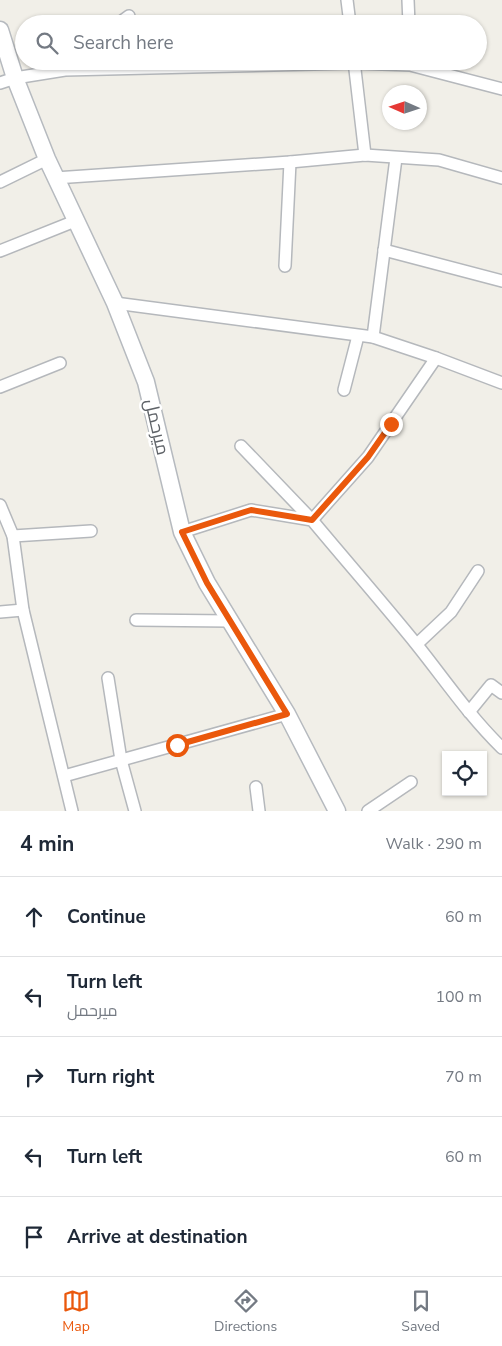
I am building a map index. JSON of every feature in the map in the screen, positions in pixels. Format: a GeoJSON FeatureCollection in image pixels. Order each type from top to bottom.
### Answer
{"type":"FeatureCollection","features":[{"type":"Feature","properties":{"kind":"street"},"geometry":{"type":"LineString","coordinates":[[347,0],[349,15]]}},
{"type":"Feature","properties":{"kind":"street"},"geometry":{"type":"LineString","coordinates":[[408,0],[409,15]]}},
{"type":"Feature","properties":{"kind":"street","name":"میرحمل"},"geometry":{"type":"LineString","coordinates":[[0,30],[7,80],[47,159],[75,222],[115,303],[146,382],[182,532],[207,583],[287,714],[338,811]]}},
{"type":"Feature","properties":{"kind":"street"},"geometry":{"type":"LineString","coordinates":[[7,80],[51,70]]}},
{"type":"Feature","properties":{"kind":"street"},"geometry":{"type":"LineString","coordinates":[[355,70],[364,155]]}},
{"type":"Feature","properties":{"kind":"street"},"geometry":{"type":"LineString","coordinates":[[435,70],[502,89]]}},
{"type":"Feature","properties":{"kind":"street"},"geometry":{"type":"LineString","coordinates":[[56,178],[364,155],[439,160],[502,178]]}},
{"type":"Feature","properties":{"kind":"street"},"geometry":{"type":"LineString","coordinates":[[374,338],[396,158]]}},
{"type":"Feature","properties":{"kind":"street"},"geometry":{"type":"LineString","coordinates":[[0,182],[47,159]]}},
{"type":"Feature","properties":{"kind":"street"},"geometry":{"type":"LineString","coordinates":[[285,266],[290,162]]}},
{"type":"Feature","properties":{"kind":"street"},"geometry":{"type":"LineString","coordinates":[[0,251],[75,222]]}},
{"type":"Feature","properties":{"kind":"street"},"geometry":{"type":"LineString","coordinates":[[384,250],[502,281]]}},
{"type":"Feature","properties":{"kind":"street"},"geometry":{"type":"LineString","coordinates":[[115,303],[374,338],[436,358],[502,383]]}},
{"type":"Feature","properties":{"kind":"street"},"geometry":{"type":"LineString","coordinates":[[344,390],[358,336]]}},
{"type":"Feature","properties":{"kind":"street"},"geometry":{"type":"LineString","coordinates":[[312,520],[368,457],[436,358]]}},
{"type":"Feature","properties":{"kind":"street"},"geometry":{"type":"LineString","coordinates":[[0,387],[60,364]]}},
{"type":"Feature","properties":{"kind":"street"},"geometry":{"type":"LineString","coordinates":[[241,446],[312,520],[416,644],[469,712],[502,748]]}},
{"type":"Feature","properties":{"kind":"street"},"geometry":{"type":"LineString","coordinates":[[0,505],[12,536],[23,610],[72,811]]}},
{"type":"Feature","properties":{"kind":"street"},"geometry":{"type":"LineString","coordinates":[[182,532],[251,510],[312,520]]}},
{"type":"Feature","properties":{"kind":"street"},"geometry":{"type":"LineString","coordinates":[[12,536],[91,531]]}},
{"type":"Feature","properties":{"kind":"street"},"geometry":{"type":"LineString","coordinates":[[416,644],[451,612],[478,571]]}},
{"type":"Feature","properties":{"kind":"street"},"geometry":{"type":"LineString","coordinates":[[0,612],[23,610]]}},
{"type":"Feature","properties":{"kind":"street"},"geometry":{"type":"LineString","coordinates":[[136,620],[230,621]]}},
{"type":"Feature","properties":{"kind":"street"},"geometry":{"type":"LineString","coordinates":[[108,678],[121,760],[135,811]]}},
{"type":"Feature","properties":{"kind":"street"},"geometry":{"type":"LineString","coordinates":[[469,712],[491,685],[502,693]]}},
{"type":"Feature","properties":{"kind":"street"},"geometry":{"type":"LineString","coordinates":[[64,776],[287,714]]}},
{"type":"Feature","properties":{"kind":"street"},"geometry":{"type":"LineString","coordinates":[[368,811],[411,782]]}},
{"type":"Feature","properties":{"kind":"street"},"geometry":{"type":"LineString","coordinates":[[256,787],[259,811]]}},
{"type":"Feature","properties":{"kind":"route"},"geometry":{"type":"LineString","coordinates":[[177,745],[287,714],[207,583],[182,532],[251,510],[312,520],[368,457],[391,424]]}}]}
